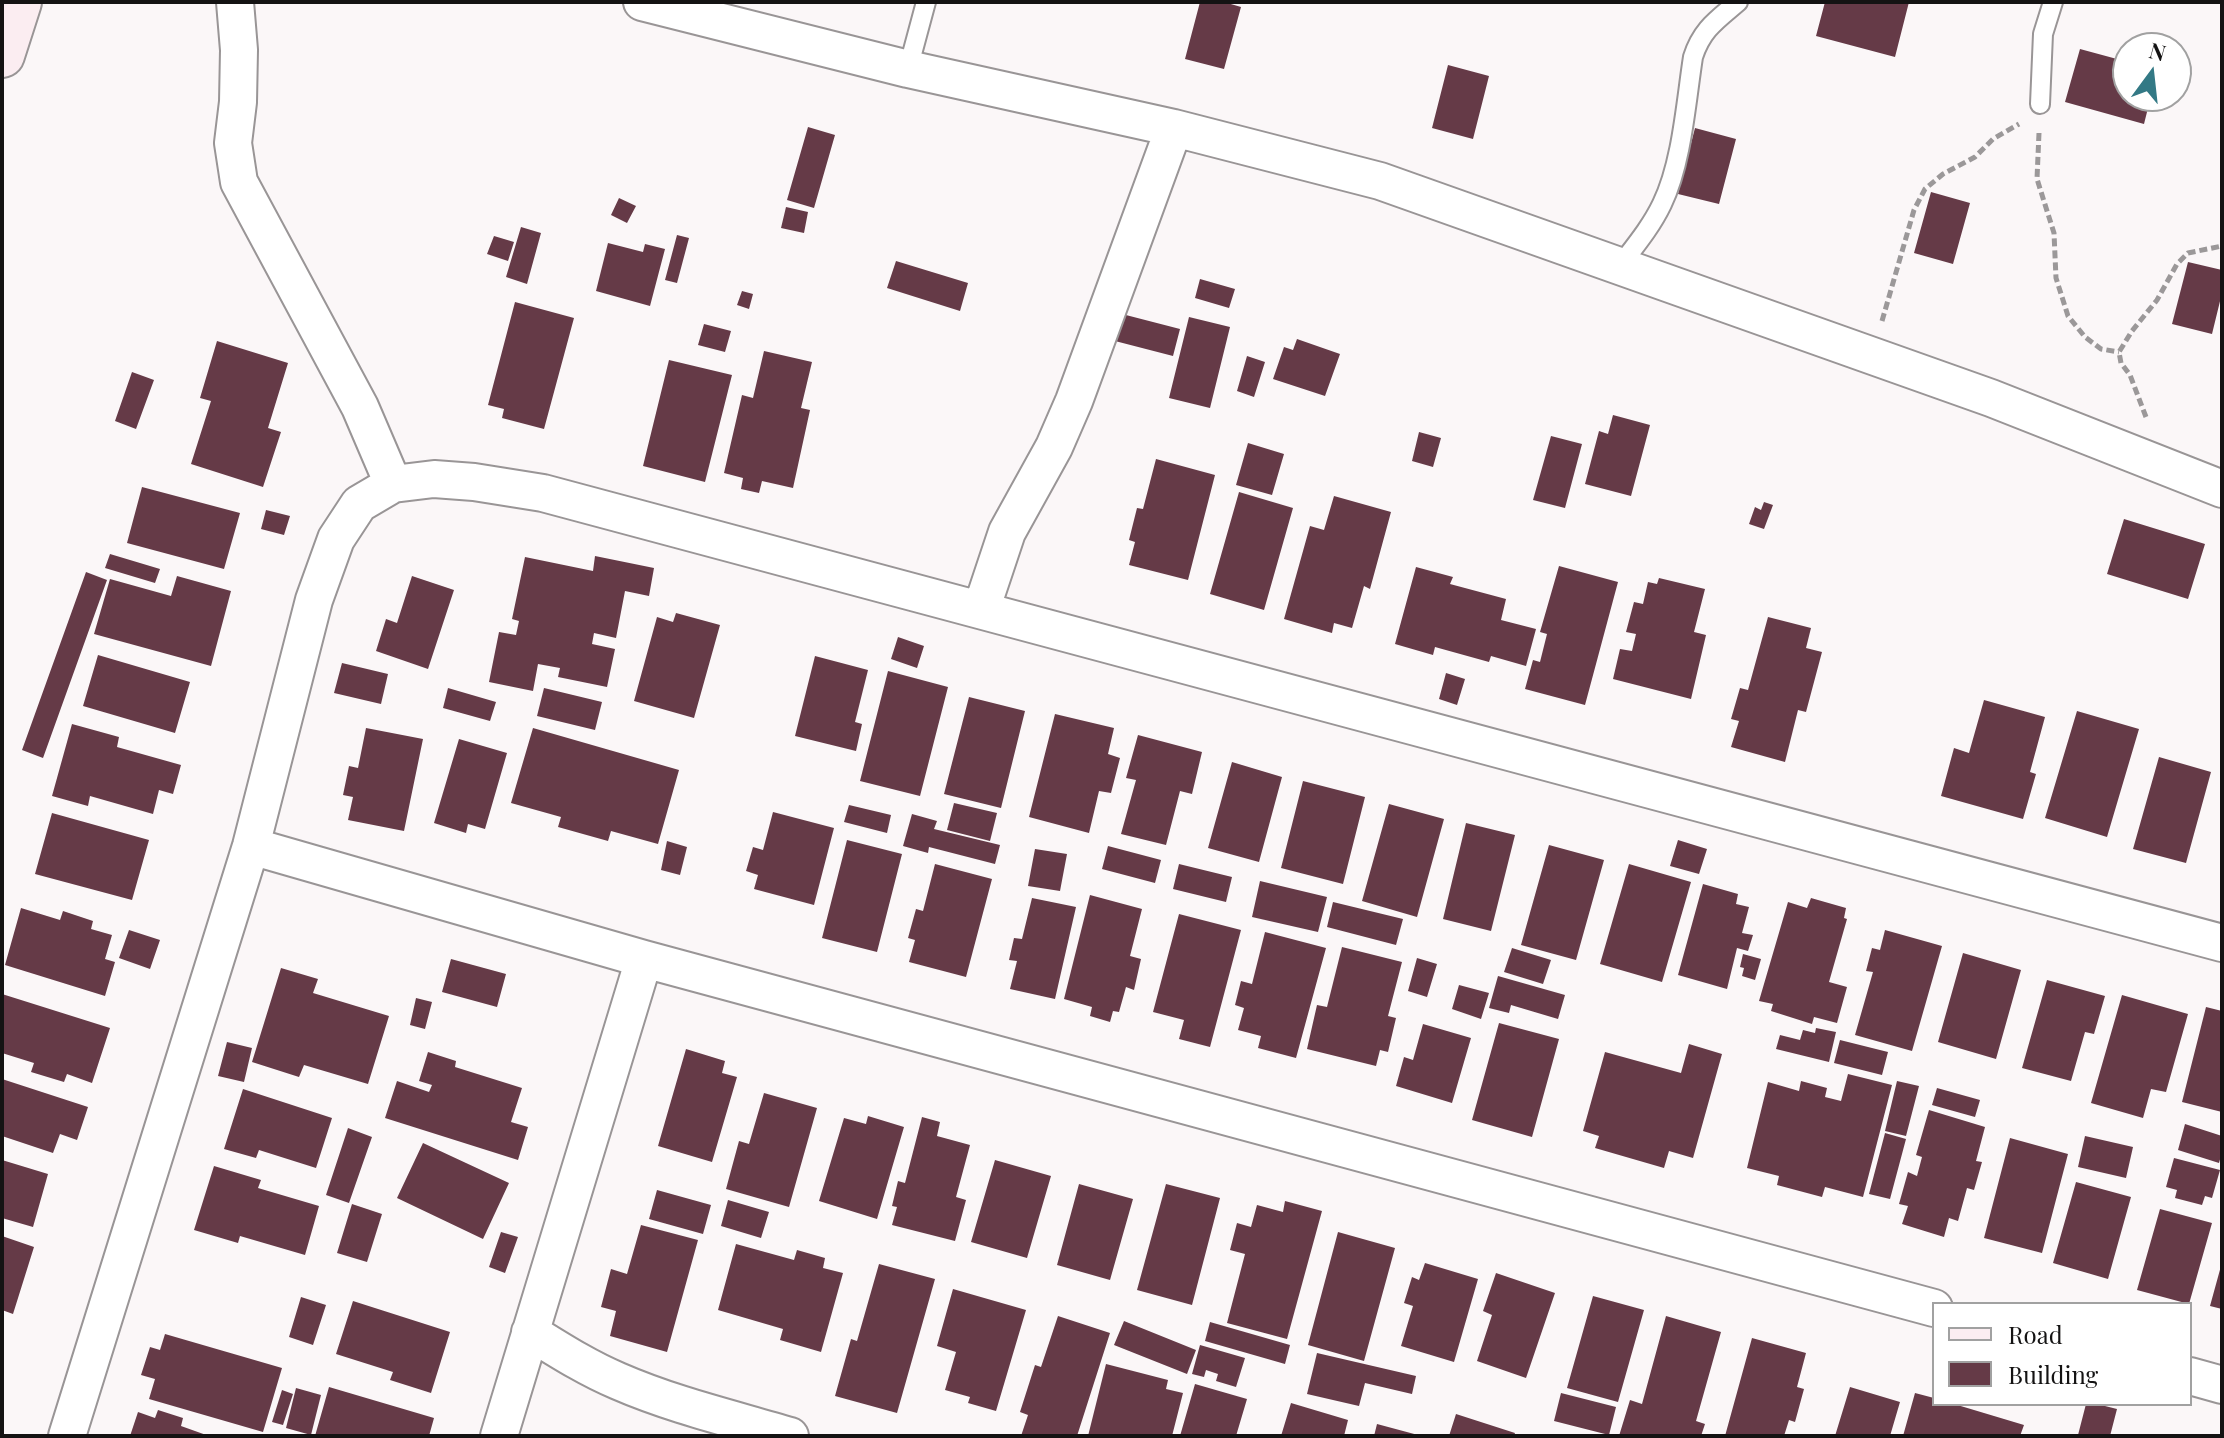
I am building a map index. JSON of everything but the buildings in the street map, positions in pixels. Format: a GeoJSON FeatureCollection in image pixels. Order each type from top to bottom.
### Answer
{"type":"FeatureCollection","features":[{"type":"Feature","properties":{"kind":"street"},"geometry":{"type":"LineString","coordinates":[[2,55],[19,2]]}},
{"type":"Feature","properties":{"kind":"street"},"geometry":{"type":"LineString","coordinates":[[235,2],[239,76],[233,143],[239,182],[360,407],[393,484]]}},
{"type":"Feature","properties":{"kind":"street"},"geometry":{"type":"LineString","coordinates":[[642,2],[908,69],[1174,128],[1380,181],[1991,398],[2222,489]]}},
{"type":"Feature","properties":{"kind":"street"},"geometry":{"type":"LineString","coordinates":[[981,610],[1007,532],[1054,447],[1074,401],[1174,128]]}},
{"type":"Feature","properties":{"kind":"street"},"geometry":{"type":"LineString","coordinates":[[67,1436],[251,846],[314,600],[336,539],[359,504],[393,484],[434,479],[543,493],[2222,943]]}},
{"type":"Feature","properties":{"kind":"street"},"geometry":{"type":"LineString","coordinates":[[251,846],[1040,1068],[1932,1307]]}},
{"type":"Feature","properties":{"kind":"street"},"geometry":{"type":"LineString","coordinates":[[499,1436],[644,959]]}},
{"type":"Feature","properties":{"kind":"street"},"geometry":{"type":"LineString","coordinates":[[530,1332],[573,1360],[617,1381],[790,1436]]}},
{"type":"Feature","properties":{"kind":"street"},"geometry":{"type":"LineString","coordinates":[[2192,1377],[2222,1385]]}},
{"type":"Feature","properties":{"kind":"lane"},"geometry":{"type":"LineString","coordinates":[[908,69],[926,2]]}},
{"type":"Feature","properties":{"kind":"lane"},"geometry":{"type":"LineString","coordinates":[[1619,267],[1650,227],[1674,174],[1698,42],[1707,28],[1738,2]]}},
{"type":"Feature","properties":{"kind":"lane"},"geometry":{"type":"LineString","coordinates":[[2040,104],[2043,34],[2053,2]]}},
{"type":"Feature","properties":{"kind":"path"},"geometry":{"type":"LineString","coordinates":[[2040,104],[2037,179],[2054,233],[2056,278],[2060,291],[2068,316],[2085,337],[2101,349],[2119,352]]}},
{"type":"Feature","properties":{"kind":"path"},"geometry":{"type":"LineString","coordinates":[[1872,356],[1914,210],[1925,189],[1943,174],[1975,157],[1993,139],[2016,127],[2040,104]]}},
{"type":"Feature","properties":{"kind":"path"},"geometry":{"type":"LineString","coordinates":[[2160,465],[2158,447],[2119,352],[2157,300],[2177,264],[2188,253],[2222,246]]}}]}
